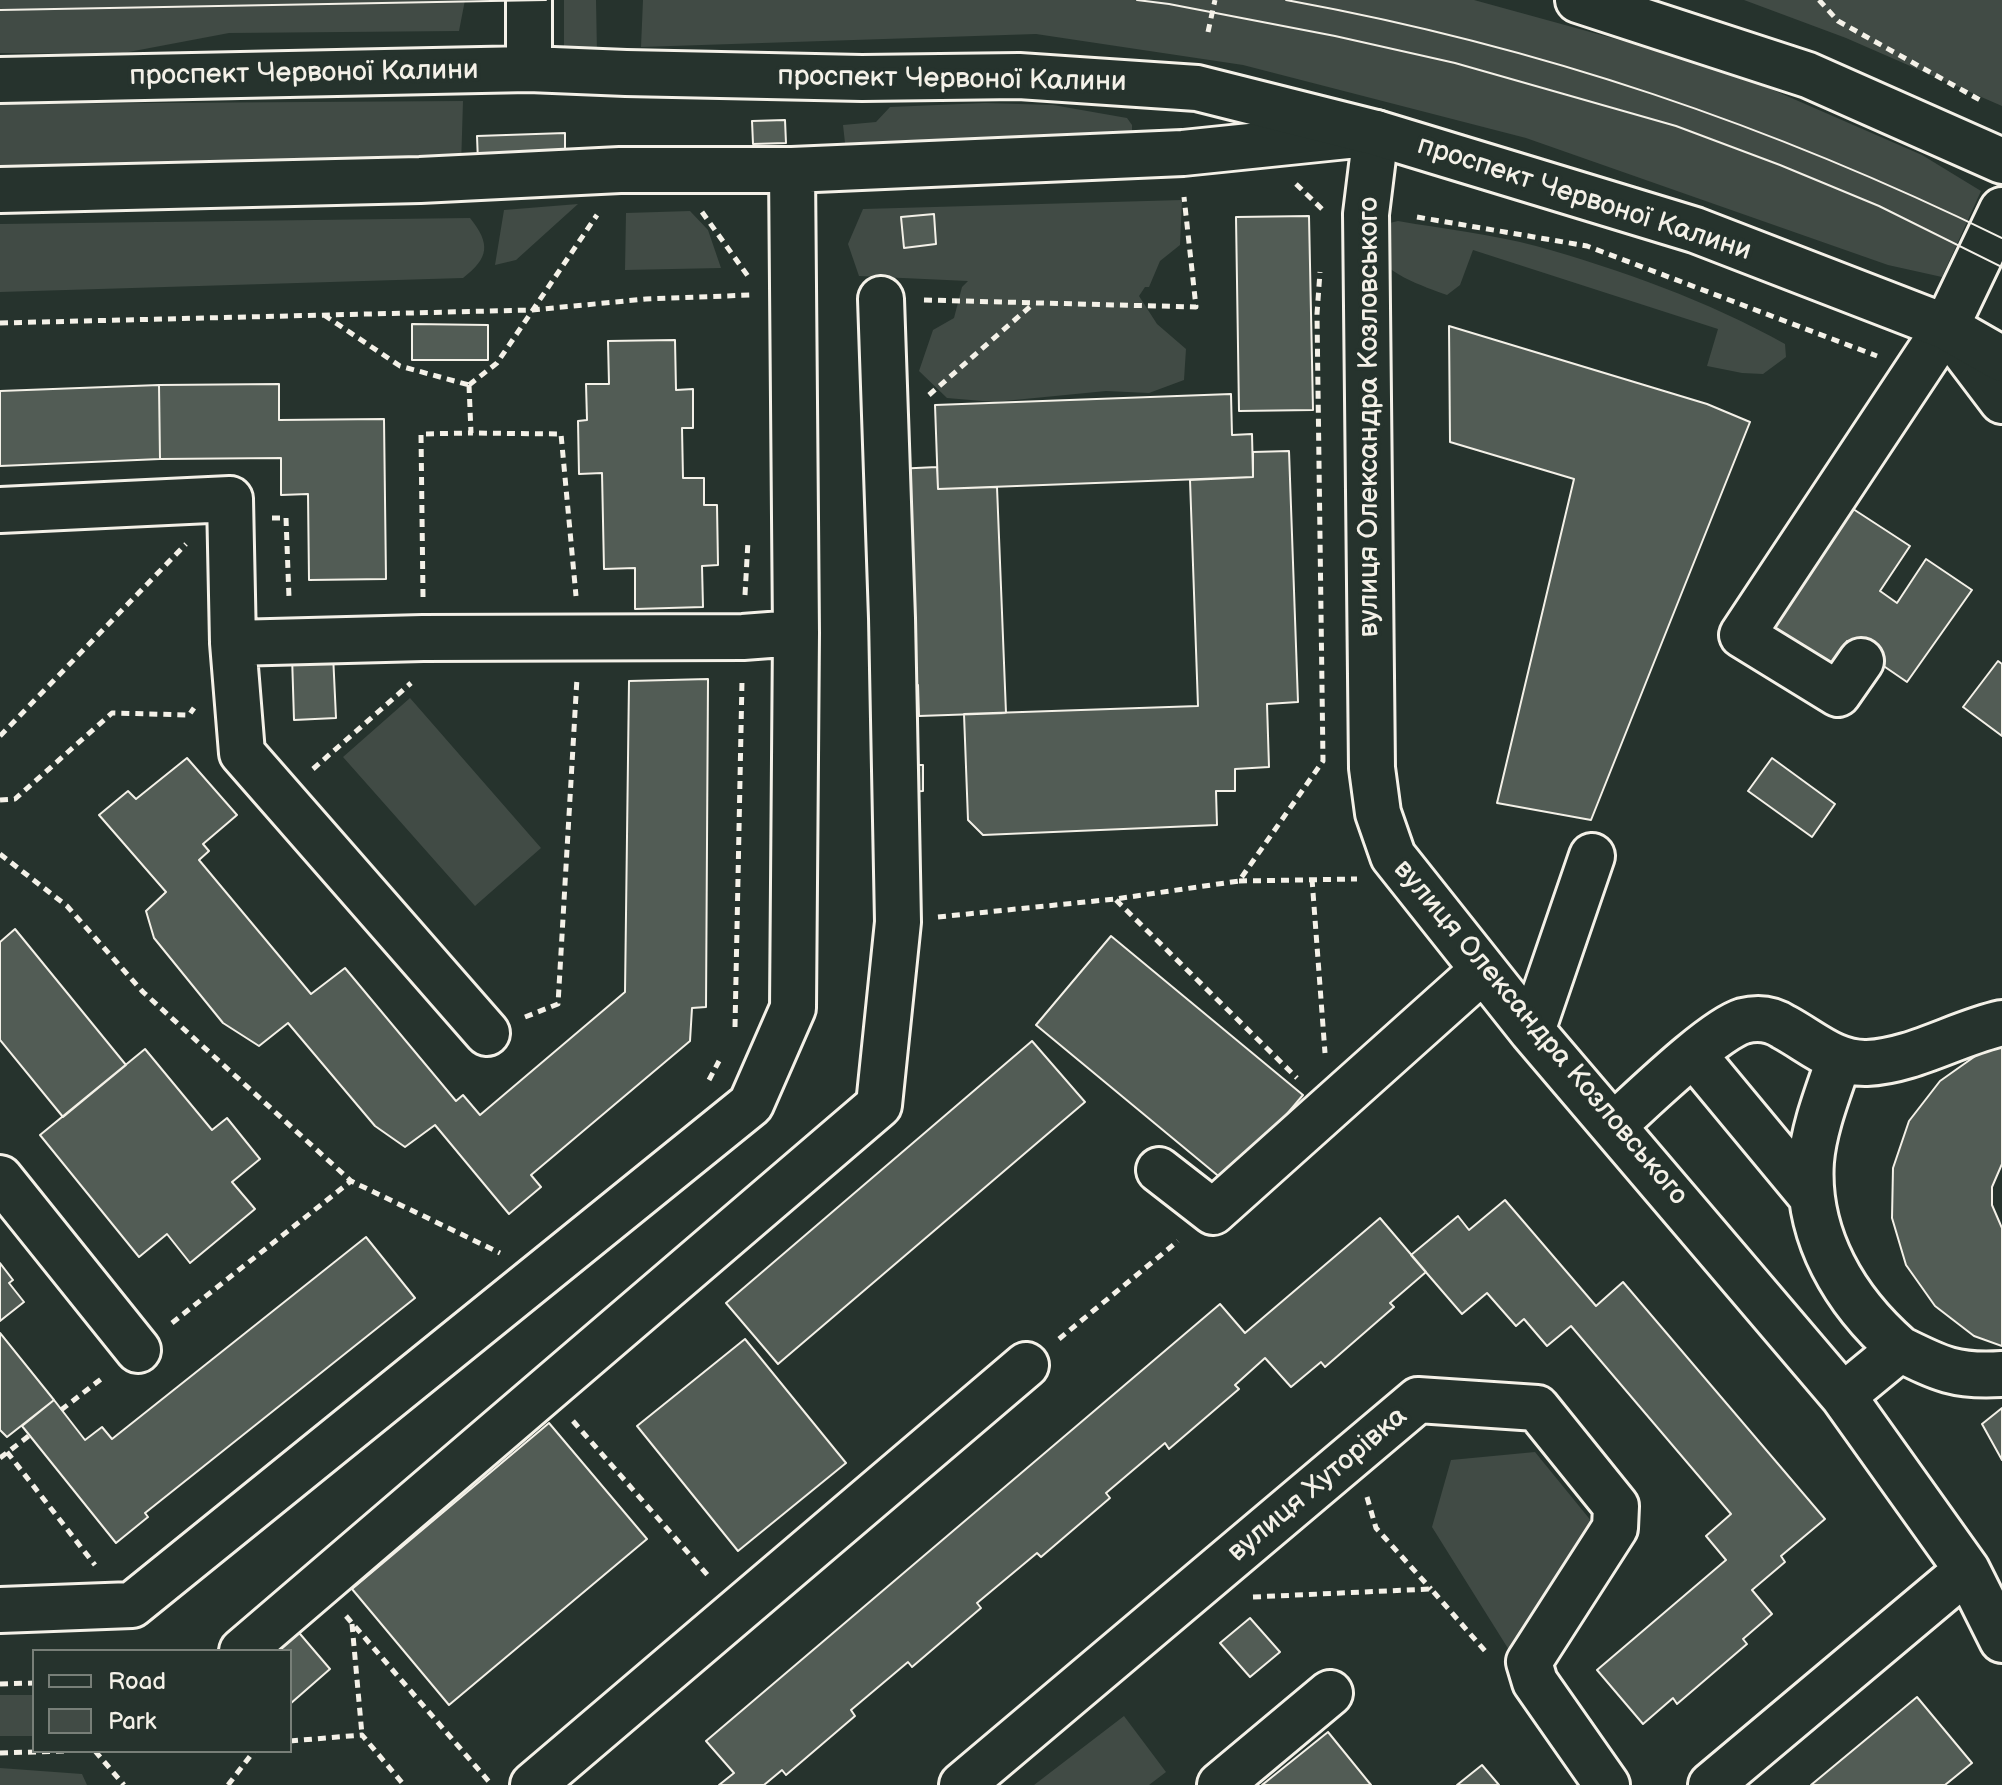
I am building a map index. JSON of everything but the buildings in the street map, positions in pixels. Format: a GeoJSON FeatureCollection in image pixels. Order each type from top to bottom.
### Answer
{"type":"FeatureCollection","features":[{"type":"Feature","properties":{"kind":"main road"},"geometry":{"type":"LineString","coordinates":[[529,0],[529,69]]}},
{"type":"Feature","properties":{"kind":"main road"},"geometry":{"type":"LineString","coordinates":[[1578,0],[1808,75],[2002,161]]}},
{"type":"Feature","properties":{"kind":"main road","name":"проспект Червоної Калини"},"geometry":{"type":"LineString","coordinates":[[0,80],[529,69],[862,78],[1019,76],[1197,88],[1376,133],[1695,230],[1946,327],[2002,359]]}},
{"type":"Feature","properties":{"kind":"main road"},"geometry":{"type":"LineString","coordinates":[[0,190],[420,180],[620,170],[792,170],[1183,153],[1376,133]]}},
{"type":"Feature","properties":{"kind":"main road","name":"вулиця Олександра Козловського"},"geometry":{"type":"LineString","coordinates":[[1376,133],[1366,214],[1372,768],[1378,813],[1393,856],[1532,1031],[1843,1396],[1967,1570],[2002,1640]]}},
{"type":"Feature","properties":{"kind":"main road"},"geometry":{"type":"LineString","coordinates":[[0,1610],[132,1605],[751,1104],[793,1008],[796,633],[777,294],[792,170]]}},
{"type":"Feature","properties":{"kind":"main road"},"geometry":{"type":"LineString","coordinates":[[1861,661],[1838,694],[1742,635],[1946,327],[2002,210]]}},
{"type":"Feature","properties":{"kind":"main road"},"geometry":{"type":"LineString","coordinates":[[244,1649],[879,1105],[898,922],[881,299]]}},
{"type":"Feature","properties":{"kind":"main road"},"geometry":{"type":"LineString","coordinates":[[1946,327],[2002,401]]}},
{"type":"Feature","properties":{"kind":"main road"},"geometry":{"type":"LineString","coordinates":[[0,510],[230,499],[233,643],[242,753],[487,1033]]}},
{"type":"Feature","properties":{"kind":"main road"},"geometry":{"type":"LineString","coordinates":[[233,643],[443,638],[743,637],[796,633]]}},
{"type":"Feature","properties":{"kind":"main road"},"geometry":{"type":"LineString","coordinates":[[1532,1031],[1592,856]]}},
{"type":"Feature","properties":{"kind":"main road"},"geometry":{"type":"LineString","coordinates":[[1159,1170],[1213,1212],[1483,970]]}},
{"type":"Feature","properties":{"kind":"main road"},"geometry":{"type":"LineString","coordinates":[[1614,1125],[1694,1055],[1735,1024],[1755,1019],[1775,1022],[1839,1060],[1866,1063],[1892,1059],[2002,1023]]}},
{"type":"Feature","properties":{"kind":"main road"},"geometry":{"type":"LineString","coordinates":[[1694,1055],[1811,1196]]}},
{"type":"Feature","properties":{"kind":"main road"},"geometry":{"type":"LineString","coordinates":[[1839,1060],[1817,1125],[1811,1161],[1811,1196],[1819,1235],[1834,1269],[1854,1302],[1875,1327],[1900,1349],[1941,1370],[1979,1375],[2002,1374]]}},
{"type":"Feature","properties":{"kind":"main road"},"geometry":{"type":"LineString","coordinates":[[0,1178],[138,1350]]}},
{"type":"Feature","properties":{"kind":"main road"},"geometry":{"type":"LineString","coordinates":[[1843,1396],[1900,1349]]}},
{"type":"Feature","properties":{"kind":"main road"},"geometry":{"type":"LineString","coordinates":[[533,1785],[1026,1365]]}},
{"type":"Feature","properties":{"kind":"main road","name":"вулиця Хуторівка"},"geometry":{"type":"LineString","coordinates":[[962,1785],[1418,1400],[1537,1408],[1616,1506],[1615,1528],[1529,1662],[1535,1682],[1607,1785]]}},
{"type":"Feature","properties":{"kind":"main road"},"geometry":{"type":"LineString","coordinates":[[1711,1785],[1967,1570]]}},
{"type":"Feature","properties":{"kind":"main road"},"geometry":{"type":"LineString","coordinates":[[1220,1785],[1330,1693]]}},
{"type":"Feature","properties":{"kind":"path"},"geometry":{"type":"LineString","coordinates":[[1208,32],[1215,0]]}},
{"type":"Feature","properties":{"kind":"path"},"geometry":{"type":"LineString","coordinates":[[1819,0],[1838,21],[1988,104]]}},
{"type":"Feature","properties":{"kind":"path"},"geometry":{"type":"LineString","coordinates":[[881,299],[1196,307],[1182,181]]}},
{"type":"Feature","properties":{"kind":"path"},"geometry":{"type":"LineString","coordinates":[[1282,183],[1296,183],[1323,210],[1323,225]]}},
{"type":"Feature","properties":{"kind":"path"},"geometry":{"type":"LineString","coordinates":[[469,385],[497,363],[605,204]]}},
{"type":"Feature","properties":{"kind":"path"},"geometry":{"type":"LineString","coordinates":[[697,205],[777,294]]}},
{"type":"Feature","properties":{"kind":"path"},"geometry":{"type":"LineString","coordinates":[[1417,217],[1587,246],[1918,371]]}},
{"type":"Feature","properties":{"kind":"path"},"geometry":{"type":"LineString","coordinates":[[1239,881],[1323,761],[1317,314],[1320,269]]}},
{"type":"Feature","properties":{"kind":"path"},"geometry":{"type":"LineString","coordinates":[[0,323],[532,310],[646,299],[777,294]]}},
{"type":"Feature","properties":{"kind":"path"},"geometry":{"type":"LineString","coordinates":[[886,432],[1034,303]]}},
{"type":"Feature","properties":{"kind":"path"},"geometry":{"type":"LineString","coordinates":[[323,315],[400,366],[469,385]]}},
{"type":"Feature","properties":{"kind":"path"},"geometry":{"type":"LineString","coordinates":[[469,385],[471,433]]}},
{"type":"Feature","properties":{"kind":"path"},"geometry":{"type":"LineString","coordinates":[[280,798],[443,638],[421,434],[561,434],[580,637],[558,1004],[487,1033]]}},
{"type":"Feature","properties":{"kind":"path"},"geometry":{"type":"LineString","coordinates":[[0,736],[230,499]]}},
{"type":"Feature","properties":{"kind":"path"},"geometry":{"type":"LineString","coordinates":[[735,1031],[743,637],[749,528]]}},
{"type":"Feature","properties":{"kind":"path"},"geometry":{"type":"LineString","coordinates":[[0,800],[15,799],[112,713],[189,715],[197,703]]}},
{"type":"Feature","properties":{"kind":"path"},"geometry":{"type":"LineString","coordinates":[[0,854],[67,906],[143,992],[351,1181],[507,1257]]}},
{"type":"Feature","properties":{"kind":"path"},"geometry":{"type":"LineString","coordinates":[[950,915],[1115,899],[1239,881],[1312,879],[1329,1109]]}},
{"type":"Feature","properties":{"kind":"path"},"geometry":{"type":"LineString","coordinates":[[1115,899],[1329,1109]]}},
{"type":"Feature","properties":{"kind":"path"},"geometry":{"type":"LineString","coordinates":[[707,1082],[721,1057]]}},
{"type":"Feature","properties":{"kind":"path"},"geometry":{"type":"LineString","coordinates":[[61,1410],[351,1181]]}},
{"type":"Feature","properties":{"kind":"path"},"geometry":{"type":"LineString","coordinates":[[1026,1365],[1213,1212]]}},
{"type":"Feature","properties":{"kind":"path"},"geometry":{"type":"LineString","coordinates":[[547,1390],[738,1610]]}},
{"type":"Feature","properties":{"kind":"path"},"geometry":{"type":"LineString","coordinates":[[0,1458],[30,1435]]}},
{"type":"Feature","properties":{"kind":"path"},"geometry":{"type":"LineString","coordinates":[[7,1452],[98,1568]]}},
{"type":"Feature","properties":{"kind":"path"},"geometry":{"type":"LineString","coordinates":[[1355,1454],[1376,1528],[1492,1658]]}},
{"type":"Feature","properties":{"kind":"path"},"geometry":{"type":"LineString","coordinates":[[319,1585],[492,1785]]}},
{"type":"Feature","properties":{"kind":"path"},"geometry":{"type":"LineString","coordinates":[[1181,1600],[1431,1589]]}},
{"type":"Feature","properties":{"kind":"path"},"geometry":{"type":"LineString","coordinates":[[352,1623],[362,1735],[404,1785]]}},
{"type":"Feature","properties":{"kind":"path"},"geometry":{"type":"LineString","coordinates":[[0,1684],[32,1683]]}},
{"type":"Feature","properties":{"kind":"path"},"geometry":{"type":"LineString","coordinates":[[292,1741],[362,1735]]}},
{"type":"Feature","properties":{"kind":"path"},"geometry":{"type":"LineString","coordinates":[[0,1753],[32,1752]]}},
{"type":"Feature","properties":{"kind":"path"},"geometry":{"type":"LineString","coordinates":[[97,1753],[122,1784]]}},
{"type":"Feature","properties":{"kind":"path"},"geometry":{"type":"LineString","coordinates":[[228,1785],[252,1753]]}},
{"type":"Feature","properties":{"kind":"green space"},"geometry":{"type":"Polygon","coordinates":[[[0,0],[465,0],[459,31],[229,33],[118,54],[0,53],[0,0]]]}},
{"type":"Feature","properties":{"kind":"green space"},"geometry":{"type":"Polygon","coordinates":[[[564,0],[596,0],[597,53],[564,52],[564,0]]]}},
{"type":"Feature","properties":{"kind":"green space"},"geometry":{"type":"Polygon","coordinates":[[[643,0],[1474,0],[1725,69],[1922,155],[1981,191],[1942,277],[1888,265],[1526,138],[1243,65],[1036,34],[641,47],[643,0]]]}},
{"type":"Feature","properties":{"kind":"green space"},"geometry":{"type":"Polygon","coordinates":[[[1744,0],[2002,0],[2002,106],[1846,38],[1744,0]]]}},
{"type":"Feature","properties":{"kind":"green space"},"geometry":{"type":"Polygon","coordinates":[[[463,101],[461,167],[0,169],[0,104],[463,101]]]}},
{"type":"Feature","properties":{"kind":"green space"},"geometry":{"type":"Polygon","coordinates":[[[985,103],[1053,105],[1127,118],[1132,125],[1132,134],[1123,140],[999,137],[845,143],[843,125],[876,122],[890,107],[985,103]]]}},
{"type":"Feature","properties":{"kind":"green space"},"geometry":{"type":"Polygon","coordinates":[[[1182,200],[1180,245],[1160,261],[1149,287],[1145,287],[1139,296],[1157,324],[1186,349],[1184,380],[1149,393],[1106,391],[994,402],[947,398],[919,371],[933,330],[954,318],[962,287],[968,281],[859,276],[848,244],[863,209],[1182,200]]]}},
{"type":"Feature","properties":{"kind":"green space"},"geometry":{"type":"Polygon","coordinates":[[[578,204],[516,260],[495,265],[504,210],[578,204]]]}},
{"type":"Feature","properties":{"kind":"green space"},"geometry":{"type":"Polygon","coordinates":[[[690,211],[708,230],[721,268],[625,270],[626,213],[690,211]]]}},
{"type":"Feature","properties":{"kind":"green space"},"geometry":{"type":"Polygon","coordinates":[[[470,218],[481,236],[484,250],[478,264],[463,278],[0,292],[0,224],[470,218]]]}},
{"type":"Feature","properties":{"kind":"green space"},"geometry":{"type":"Polygon","coordinates":[[[1398,221],[1519,242],[1632,276],[1756,328],[1785,344],[1786,357],[1763,374],[1707,366],[1718,329],[1473,250],[1460,285],[1447,295],[1427,288],[1393,271],[1377,256],[1373,247],[1373,227],[1398,221]]]}},
{"type":"Feature","properties":{"kind":"green space"},"geometry":{"type":"Polygon","coordinates":[[[410,698],[541,848],[475,906],[343,757],[410,698]]]}},
{"type":"Feature","properties":{"kind":"green space"},"geometry":{"type":"Polygon","coordinates":[[[1535,1452],[1601,1533],[1509,1650],[1432,1527],[1451,1460],[1535,1452]]]}},
{"type":"Feature","properties":{"kind":"green space"},"geometry":{"type":"Polygon","coordinates":[[[0,1695],[32,1695],[32,1736],[0,1736],[0,1695]]]}},
{"type":"Feature","properties":{"kind":"green space"},"geometry":{"type":"Polygon","coordinates":[[[1124,1716],[1166,1772],[1149,1785],[1034,1785],[1124,1716]]]}},
{"type":"Feature","properties":{"kind":"green space"},"geometry":{"type":"Polygon","coordinates":[[[0,1768],[82,1774],[87,1785],[0,1785],[0,1768]]]}},
{"type":"Feature","properties":{"kind":"tram line"},"geometry":{"type":"LineString","coordinates":[[0,10],[546,0]]}},
{"type":"Feature","properties":{"kind":"tram line"},"geometry":{"type":"LineString","coordinates":[[1137,0],[1335,36],[1455,63],[1676,126],[1879,206],[2002,267]]}},
{"type":"Feature","properties":{"kind":"tram line"},"geometry":{"type":"LineString","coordinates":[[1286,0],[1472,41],[1652,94],[1828,160],[2002,238]]}}]}
